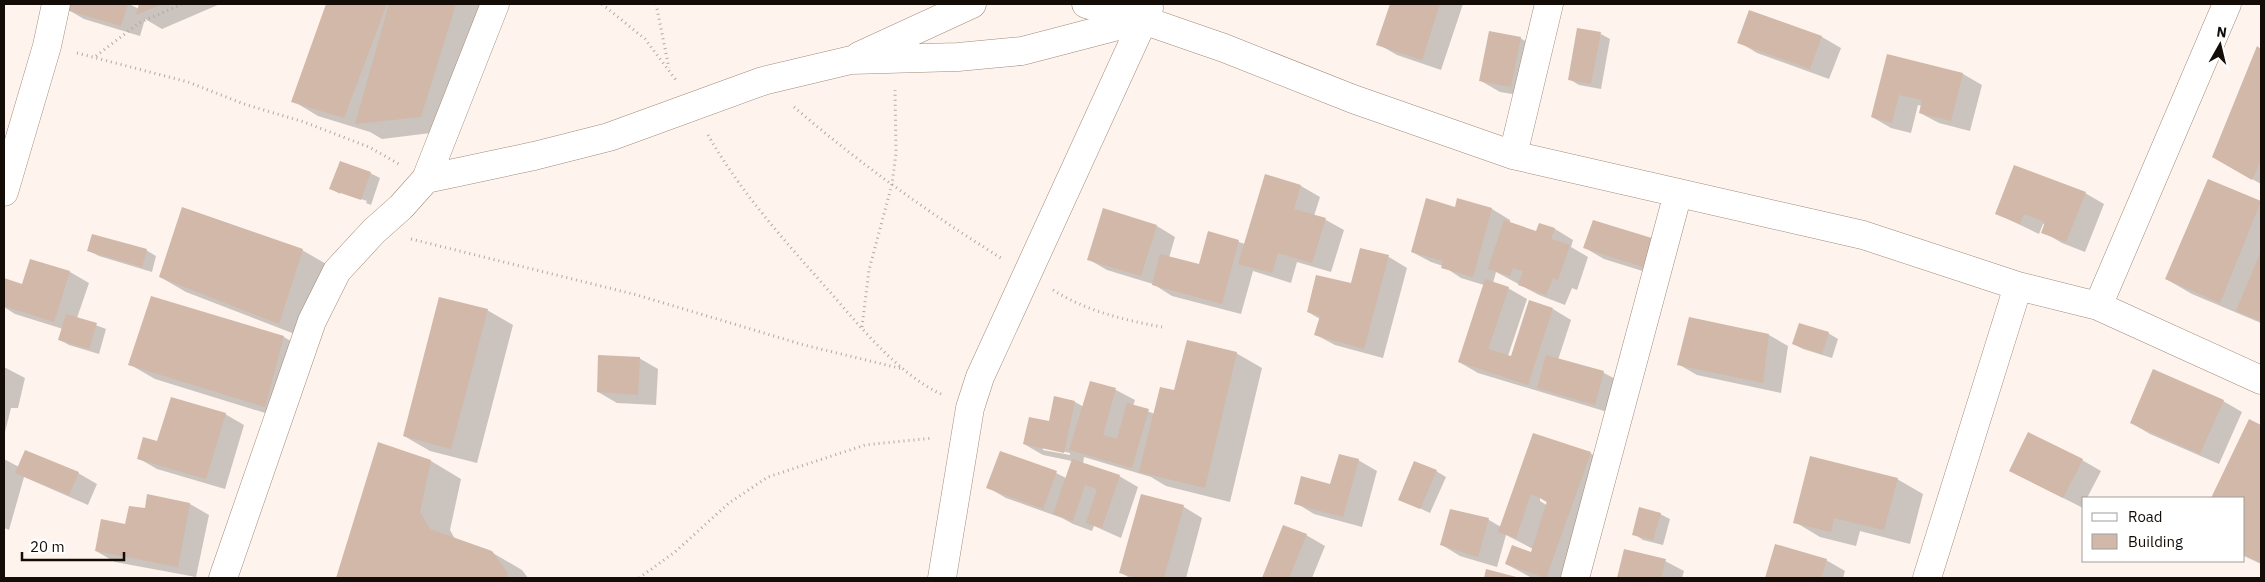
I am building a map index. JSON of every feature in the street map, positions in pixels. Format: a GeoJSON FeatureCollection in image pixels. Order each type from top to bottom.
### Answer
{"type":"FeatureCollection","features":[{"type":"Feature","properties":{"kind":"street"},"geometry":{"type":"LineString","coordinates":[[4,192],[47,46],[56,4]]}},
{"type":"Feature","properties":{"kind":"street"},"geometry":{"type":"LineString","coordinates":[[223,578],[312,321],[336,271],[374,231],[401,207],[426,179],[495,4]]}},
{"type":"Feature","properties":{"kind":"street"},"geometry":{"type":"LineString","coordinates":[[426,179],[534,156],[609,137],[763,81],[851,60],[972,4]]}},
{"type":"Feature","properties":{"kind":"street"},"geometry":{"type":"LineString","coordinates":[[1086,4],[1147,12],[1224,48],[1353,99],[1514,154],[1863,235],[2018,286],[2098,306],[2261,380]]}},
{"type":"Feature","properties":{"kind":"street"},"geometry":{"type":"LineString","coordinates":[[1514,154],[1549,4]]}},
{"type":"Feature","properties":{"kind":"street"},"geometry":{"type":"LineString","coordinates":[[2098,306],[2227,4]]}},
{"type":"Feature","properties":{"kind":"street"},"geometry":{"type":"LineString","coordinates":[[851,60],[958,58],[1022,51],[1147,12]]}},
{"type":"Feature","properties":{"kind":"street"},"geometry":{"type":"LineString","coordinates":[[942,578],[970,408],[980,377],[1147,12]]}},
{"type":"Feature","properties":{"kind":"street"},"geometry":{"type":"LineString","coordinates":[[1575,578],[1678,193]]}},
{"type":"Feature","properties":{"kind":"street"},"geometry":{"type":"LineString","coordinates":[[1927,578],[2018,286]]}},
{"type":"Feature","properties":{"kind":"path"},"geometry":{"type":"LineString","coordinates":[[95,56],[139,23],[182,4]]}},
{"type":"Feature","properties":{"kind":"path"},"geometry":{"type":"LineString","coordinates":[[602,4],[644,39],[669,69],[723,162],[756,208],[862,328],[904,370],[937,392],[970,408]]}},
{"type":"Feature","properties":{"kind":"path"},"geometry":{"type":"LineString","coordinates":[[656,4],[669,69]]}},
{"type":"Feature","properties":{"kind":"path"},"geometry":{"type":"LineString","coordinates":[[47,46],[95,56],[188,82],[244,104],[334,132],[369,147],[426,179]]}},
{"type":"Feature","properties":{"kind":"path"},"geometry":{"type":"LineString","coordinates":[[862,328],[869,270],[892,184],[896,134],[894,59]]}},
{"type":"Feature","properties":{"kind":"path"},"geometry":{"type":"LineString","coordinates":[[763,81],[810,121],[939,219],[1027,274],[1088,308],[1120,319],[1162,327]]}},
{"type":"Feature","properties":{"kind":"path"},"geometry":{"type":"LineString","coordinates":[[374,231],[497,259],[637,295],[804,345],[904,370]]}},
{"type":"Feature","properties":{"kind":"path"},"geometry":{"type":"LineString","coordinates":[[640,578],[675,552],[729,503],[768,477],[865,445],[915,438],[965,437]]}},
{"type":"Feature","properties":{"kind":"building"},"geometry":{"type":"Polygon","coordinates":[[[65,4],[128,4],[121,26],[63,9],[65,4]]]}},
{"type":"Feature","properties":{"kind":"building"},"geometry":{"type":"Polygon","coordinates":[[[139,4],[162,4],[136,15],[139,4]]]}},
{"type":"Feature","properties":{"kind":"building"},"geometry":{"type":"Polygon","coordinates":[[[326,4],[387,4],[344,118],[291,102],[326,4]]]}},
{"type":"Feature","properties":{"kind":"building"},"geometry":{"type":"Polygon","coordinates":[[[389,4],[456,4],[421,117],[355,124],[389,4]]]}},
{"type":"Feature","properties":{"kind":"building"},"geometry":{"type":"Polygon","coordinates":[[[1390,4],[1440,4],[1422,60],[1376,45],[1390,4]]]}},
{"type":"Feature","properties":{"kind":"building"},"geometry":{"type":"Polygon","coordinates":[[[1749,10],[1822,36],[1810,69],[1737,43],[1749,10]]]}},
{"type":"Feature","properties":{"kind":"building"},"geometry":{"type":"Polygon","coordinates":[[[1577,28],[1601,32],[1591,84],[1568,80],[1577,28]]]}},
{"type":"Feature","properties":{"kind":"building"},"geometry":{"type":"Polygon","coordinates":[[[1489,31],[1521,37],[1511,87],[1479,81],[1489,31]]]}},
{"type":"Feature","properties":{"kind":"building"},"geometry":{"type":"Polygon","coordinates":[[[2257,46],[2261,49],[2261,160],[2252,180],[2212,157],[2257,46]]]}},
{"type":"Feature","properties":{"kind":"building"},"geometry":{"type":"Polygon","coordinates":[[[1887,54],[1963,73],[1951,121],[1919,113],[1922,100],[1899,95],[1892,123],[1871,117],[1887,54]]]}},
{"type":"Feature","properties":{"kind":"building"},"geometry":{"type":"Polygon","coordinates":[[[340,161],[371,172],[361,200],[329,189],[340,161]]]}},
{"type":"Feature","properties":{"kind":"building"},"geometry":{"type":"Polygon","coordinates":[[[2014,165],[2086,192],[2066,242],[2041,233],[2045,222],[2024,214],[2020,224],[1995,214],[2014,165]]]}},
{"type":"Feature","properties":{"kind":"building"},"geometry":{"type":"Polygon","coordinates":[[[1265,174],[1301,185],[1294,209],[1326,218],[1312,263],[1278,253],[1272,273],[1238,264],[1265,174]]]}},
{"type":"Feature","properties":{"kind":"building"},"geometry":{"type":"Polygon","coordinates":[[[2208,179],[2261,201],[2220,303],[2165,279],[2208,179]]]}},
{"type":"Feature","properties":{"kind":"building"},"geometry":{"type":"Polygon","coordinates":[[[1426,198],[1455,207],[1457,198],[1492,208],[1473,277],[1441,268],[1443,261],[1411,252],[1426,198]]]}},
{"type":"Feature","properties":{"kind":"building"},"geometry":{"type":"Polygon","coordinates":[[[182,207],[303,249],[279,324],[159,277],[182,207]]]}},
{"type":"Feature","properties":{"kind":"building"},"geometry":{"type":"Polygon","coordinates":[[[1103,208],[1157,225],[1141,276],[1087,260],[1103,208]]]}},
{"type":"Feature","properties":{"kind":"building"},"geometry":{"type":"Polygon","coordinates":[[[1504,220],[1536,231],[1539,223],[1555,228],[1551,239],[1570,245],[1558,280],[1553,278],[1546,295],[1518,285],[1523,271],[1513,268],[1510,276],[1488,269],[1504,220]]]}},
{"type":"Feature","properties":{"kind":"building"},"geometry":{"type":"Polygon","coordinates":[[[1593,220],[1655,239],[1646,268],[1583,248],[1593,220]]]}},
{"type":"Feature","properties":{"kind":"building"},"geometry":{"type":"Polygon","coordinates":[[[1208,231],[1239,240],[1222,304],[1152,285],[1160,254],[1199,264],[1208,231]]]}},
{"type":"Feature","properties":{"kind":"building"},"geometry":{"type":"Polygon","coordinates":[[[92,234],[147,249],[142,267],[87,251],[92,234]]]}},
{"type":"Feature","properties":{"kind":"building"},"geometry":{"type":"Polygon","coordinates":[[[1360,248],[1389,255],[1364,349],[1314,335],[1320,316],[1307,312],[1316,275],[1351,283],[1360,248]]]}},
{"type":"Feature","properties":{"kind":"building"},"geometry":{"type":"Polygon","coordinates":[[[2261,251],[2261,321],[2236,311],[2261,251]]]}},
{"type":"Feature","properties":{"kind":"building"},"geometry":{"type":"Polygon","coordinates":[[[30,259],[70,271],[54,322],[4,306],[4,278],[22,284],[30,259]]]}},
{"type":"Feature","properties":{"kind":"building"},"geometry":{"type":"Polygon","coordinates":[[[1485,279],[1509,287],[1488,349],[1511,356],[1529,300],[1553,308],[1528,385],[1458,362],[1485,279]]]}},
{"type":"Feature","properties":{"kind":"building"},"geometry":{"type":"Polygon","coordinates":[[[151,296],[284,336],[265,407],[128,365],[151,296]]]}},
{"type":"Feature","properties":{"kind":"building"},"geometry":{"type":"Polygon","coordinates":[[[439,297],[488,309],[451,449],[403,436],[439,297]]]}},
{"type":"Feature","properties":{"kind":"building"},"geometry":{"type":"Polygon","coordinates":[[[66,314],[97,323],[89,349],[58,340],[66,314]]]}},
{"type":"Feature","properties":{"kind":"building"},"geometry":{"type":"Polygon","coordinates":[[[1689,317],[1769,334],[1763,383],[1677,365],[1689,317]]]}},
{"type":"Feature","properties":{"kind":"building"},"geometry":{"type":"Polygon","coordinates":[[[1799,323],[1829,332],[1822,354],[1792,344],[1799,323]]]}},
{"type":"Feature","properties":{"kind":"building"},"geometry":{"type":"Polygon","coordinates":[[[1187,340],[1237,352],[1205,488],[1139,472],[1160,387],[1174,390],[1187,340]]]}},
{"type":"Feature","properties":{"kind":"building"},"geometry":{"type":"Polygon","coordinates":[[[598,355],[640,357],[638,395],[597,392],[598,355]]]}},
{"type":"Feature","properties":{"kind":"building"},"geometry":{"type":"Polygon","coordinates":[[[1546,355],[1604,371],[1595,405],[1537,388],[1546,355]]]}},
{"type":"Feature","properties":{"kind":"building"},"geometry":{"type":"Polygon","coordinates":[[[2153,369],[2224,400],[2200,454],[2130,423],[2153,369]]]}},
{"type":"Feature","properties":{"kind":"building"},"geometry":{"type":"Polygon","coordinates":[[[1090,381],[1116,388],[1103,435],[1117,439],[1127,403],[1149,409],[1132,468],[1069,450],[1090,381]]]}},
{"type":"Feature","properties":{"kind":"building"},"geometry":{"type":"Polygon","coordinates":[[[1054,396],[1075,401],[1064,453],[1023,444],[1029,417],[1049,421],[1054,396]]]}},
{"type":"Feature","properties":{"kind":"building"},"geometry":{"type":"Polygon","coordinates":[[[171,397],[226,413],[206,479],[137,459],[143,437],[157,441],[171,397]]]}},
{"type":"Feature","properties":{"kind":"building"},"geometry":{"type":"Polygon","coordinates":[[[2249,419],[2261,425],[2261,563],[2245,555],[2245,497],[2211,497],[2249,419]]]}},
{"type":"Feature","properties":{"kind":"building"},"geometry":{"type":"Polygon","coordinates":[[[2028,432],[2083,459],[2063,498],[2009,471],[2028,432]]]}},
{"type":"Feature","properties":{"kind":"building"},"geometry":{"type":"Polygon","coordinates":[[[1533,433],[1591,452],[1546,578],[1505,564],[1512,545],[1531,552],[1547,501],[1531,494],[1516,538],[1498,532],[1533,433]]]}},
{"type":"Feature","properties":{"kind":"building"},"geometry":{"type":"Polygon","coordinates":[[[378,442],[431,460],[420,512],[430,529],[492,551],[508,573],[506,578],[336,578],[378,442]]]}},
{"type":"Feature","properties":{"kind":"building"},"geometry":{"type":"Polygon","coordinates":[[[25,450],[79,472],[69,495],[15,473],[25,450]]]}},
{"type":"Feature","properties":{"kind":"building"},"geometry":{"type":"Polygon","coordinates":[[[1000,451],[1057,471],[1043,509],[986,488],[1000,451]]]}},
{"type":"Feature","properties":{"kind":"building"},"geometry":{"type":"Polygon","coordinates":[[[1339,454],[1359,459],[1343,517],[1294,504],[1301,476],[1330,484],[1339,454]]]}},
{"type":"Feature","properties":{"kind":"building"},"geometry":{"type":"Polygon","coordinates":[[[1810,456],[1898,478],[1884,530],[1834,518],[1831,532],[1793,523],[1810,456]]]}},
{"type":"Feature","properties":{"kind":"building"},"geometry":{"type":"Polygon","coordinates":[[[1072,459],[1120,475],[1102,528],[1086,523],[1097,489],[1085,485],[1073,521],[1053,514],[1072,459]]]}},
{"type":"Feature","properties":{"kind":"building"},"geometry":{"type":"Polygon","coordinates":[[[1414,461],[1437,470],[1420,509],[1398,500],[1414,461]]]}},
{"type":"Feature","properties":{"kind":"building"},"geometry":{"type":"Polygon","coordinates":[[[147,494],[190,503],[178,567],[95,551],[101,519],[125,524],[129,506],[145,508],[147,494]]]}},
{"type":"Feature","properties":{"kind":"building"},"geometry":{"type":"Polygon","coordinates":[[[1141,494],[1184,505],[1164,578],[1138,578],[1119,573],[1141,494]]]}},
{"type":"Feature","properties":{"kind":"building"},"geometry":{"type":"Polygon","coordinates":[[[1639,507],[1661,513],[1653,540],[1632,535],[1639,507]]]}},
{"type":"Feature","properties":{"kind":"building"},"geometry":{"type":"Polygon","coordinates":[[[1450,509],[1489,518],[1478,557],[1440,545],[1450,509]]]}},
{"type":"Feature","properties":{"kind":"building"},"geometry":{"type":"Polygon","coordinates":[[[1283,525],[1307,534],[1289,578],[1262,578],[1283,525]]]}},
{"type":"Feature","properties":{"kind":"building"},"geometry":{"type":"Polygon","coordinates":[[[1775,544],[1827,559],[1821,578],[1765,578],[1775,544]]]}},
{"type":"Feature","properties":{"kind":"building"},"geometry":{"type":"Polygon","coordinates":[[[1624,549],[1666,559],[1661,578],[1617,578],[1624,549]]]}},
{"type":"Feature","properties":{"kind":"building"},"geometry":{"type":"Polygon","coordinates":[[[1486,569],[1520,578],[1484,578],[1486,569]]]}}]}
